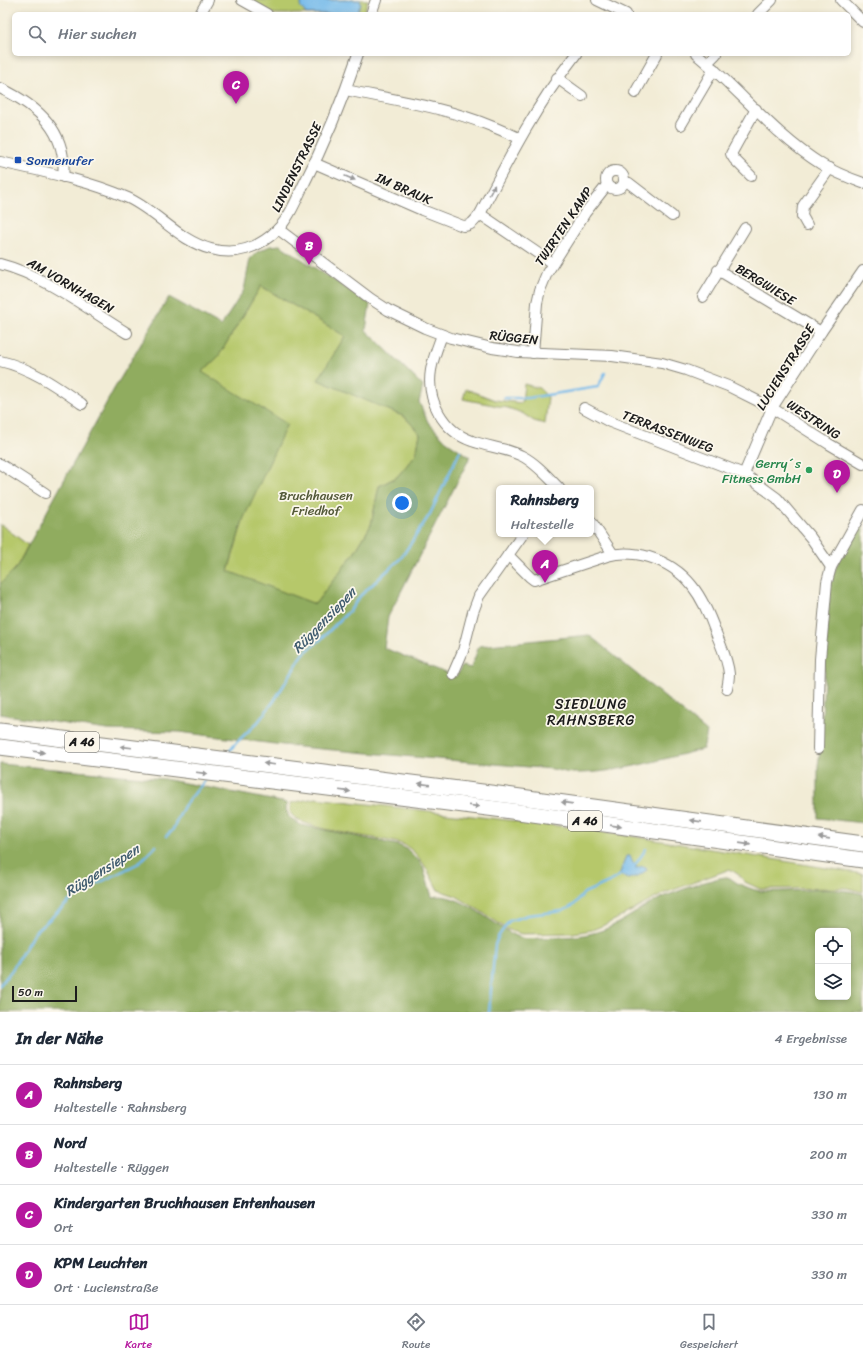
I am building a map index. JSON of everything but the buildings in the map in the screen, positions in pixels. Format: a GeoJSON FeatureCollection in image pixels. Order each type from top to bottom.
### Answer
{"type":"FeatureCollection","features":[{"type":"Feature","properties":{"kind":"highway","name":"A 46"},"geometry":{"type":"LineString","coordinates":[[0,731],[308,769],[863,844]]}},
{"type":"Feature","properties":{"kind":"highway","name":"A 46"},"geometry":{"type":"LineString","coordinates":[[0,747],[512,811],[863,860]]}},
{"type":"Feature","properties":{"kind":"street"},"geometry":{"type":"LineString","coordinates":[[201,12],[208,0]]}},
{"type":"Feature","properties":{"kind":"street"},"geometry":{"type":"LineString","coordinates":[[242,0],[263,12]]}},
{"type":"Feature","properties":{"kind":"street"},"geometry":{"type":"LineString","coordinates":[[372,12],[376,0]]}},
{"type":"Feature","properties":{"kind":"street"},"geometry":{"type":"LineString","coordinates":[[597,0],[609,11]]}},
{"type":"Feature","properties":{"kind":"street"},"geometry":{"type":"LineString","coordinates":[[760,12],[772,0]]}},
{"type":"Feature","properties":{"kind":"street"},"geometry":{"type":"LineString","coordinates":[[841,0],[863,22]]}},
{"type":"Feature","properties":{"kind":"street","name":"LINDENSTRASSE"},"geometry":{"type":"LineString","coordinates":[[0,162],[63,177],[108,190],[131,199],[194,242],[211,249],[226,251],[248,249],[264,241],[278,229],[293,207],[346,90],[357,56]]}},
{"type":"Feature","properties":{"kind":"street","name":"IM BRAUK"},"geometry":{"type":"LineString","coordinates":[[314,163],[422,210],[463,226],[468,226],[472,224],[480,214],[519,138],[557,78],[574,56]]}},
{"type":"Feature","properties":{"kind":"street"},"geometry":{"type":"LineString","coordinates":[[635,94],[656,56]]}},
{"type":"Feature","properties":{"kind":"street"},"geometry":{"type":"LineString","coordinates":[[698,56],[798,147],[821,164],[863,183]]}},
{"type":"Feature","properties":{"kind":"street"},"geometry":{"type":"LineString","coordinates":[[681,126],[715,56]]}},
{"type":"Feature","properties":{"kind":"street"},"geometry":{"type":"LineString","coordinates":[[557,78],[582,96]]}},
{"type":"Feature","properties":{"kind":"street"},"geometry":{"type":"LineString","coordinates":[[0,88],[21,99],[37,110],[55,132],[64,155],[63,177]]}},
{"type":"Feature","properties":{"kind":"street"},"geometry":{"type":"LineString","coordinates":[[346,90],[458,114],[519,138]]}},
{"type":"Feature","properties":{"kind":"street"},"geometry":{"type":"LineString","coordinates":[[751,176],[731,154],[756,109]]}},
{"type":"Feature","properties":{"kind":"street"},"geometry":{"type":"LineString","coordinates":[[807,225],[802,216],[802,206],[830,168]]}},
{"type":"Feature","properties":{"kind":"street"},"geometry":{"type":"LineString","coordinates":[[614,171],[620,173],[624,178],[624,182],[618,189],[612,189],[607,185],[606,176],[614,171]]}},
{"type":"Feature","properties":{"kind":"street"},"geometry":{"type":"LineString","coordinates":[[624,182],[629,183],[672,216]]}},
{"type":"Feature","properties":{"kind":"street","name":"TWIRTEN KAMP"},"geometry":{"type":"LineString","coordinates":[[533,353],[537,303],[543,281],[552,263],[585,212],[607,185]]}},
{"type":"Feature","properties":{"kind":"street"},"geometry":{"type":"LineString","coordinates":[[480,214],[552,263]]}},
{"type":"Feature","properties":{"kind":"street","name":"BERGWIESE"},"geometry":{"type":"LineString","coordinates":[[703,297],[718,270],[745,228]]}},
{"type":"Feature","properties":{"kind":"street","name":"RÜGGEN"},"geometry":{"type":"LineString","coordinates":[[278,229],[388,310],[442,335],[484,347],[518,352],[605,355],[662,363],[710,378],[772,408]]}},
{"type":"Feature","properties":{"kind":"street","name":"AM VORNHAGEN"},"geometry":{"type":"LineString","coordinates":[[0,264],[44,283],[127,333]]}},
{"type":"Feature","properties":{"kind":"street","name":"BERGWIESE"},"geometry":{"type":"LineString","coordinates":[[718,270],[821,332]]}},
{"type":"Feature","properties":{"kind":"street","name":"LUCIENSTRASSE"},"geometry":{"type":"LineString","coordinates":[[744,474],[772,408],[821,332],[863,271]]}},
{"type":"Feature","properties":{"kind":"street"},"geometry":{"type":"LineString","coordinates":[[442,335],[432,366],[430,383],[434,401],[444,422],[456,433],[466,439],[522,456],[535,465],[555,485]]}},
{"type":"Feature","properties":{"kind":"street"},"geometry":{"type":"LineString","coordinates":[[0,361],[17,366],[41,377],[82,404]]}},
{"type":"Feature","properties":{"kind":"street","name":"TERRASSENWEG"},"geometry":{"type":"LineString","coordinates":[[584,408],[610,422],[744,474]]}},
{"type":"Feature","properties":{"kind":"street","name":"WESTRING"},"geometry":{"type":"LineString","coordinates":[[772,408],[863,464]]}},
{"type":"Feature","properties":{"kind":"street"},"geometry":{"type":"LineString","coordinates":[[0,464],[45,493]]}},
{"type":"Feature","properties":{"kind":"street"},"geometry":{"type":"LineString","coordinates":[[744,474],[777,498],[811,538],[831,567]]}},
{"type":"Feature","properties":{"kind":"street"},"geometry":{"type":"LineString","coordinates":[[818,749],[820,659],[827,582],[831,567],[863,510]]}},
{"type":"Feature","properties":{"kind":"street"},"geometry":{"type":"LineString","coordinates":[[594,526],[613,554]]}},
{"type":"Feature","properties":{"kind":"street"},"geometry":{"type":"LineString","coordinates":[[453,674],[463,651],[473,612],[479,596],[521,537]]}},
{"type":"Feature","properties":{"kind":"street"},"geometry":{"type":"LineString","coordinates":[[508,555],[530,578],[534,580],[613,554],[635,554],[664,563],[683,575],[694,588],[709,615],[723,652],[729,674],[727,689]]}},
{"type":"Feature","properties":{"kind":"green space"},"geometry":{"type":"Polygon","coordinates":[[[248,0],[368,0],[365,12],[266,12],[248,0]]]}},
{"type":"Feature","properties":{"kind":"green space"},"geometry":{"type":"Polygon","coordinates":[[[280,245],[370,304],[366,330],[423,386],[419,402],[428,422],[446,441],[470,457],[388,617],[384,648],[456,677],[462,666],[471,668],[479,646],[589,635],[707,732],[703,749],[622,768],[589,773],[568,773],[552,769],[299,747],[179,732],[107,730],[0,714],[0,584],[16,568],[114,389],[169,297],[221,326],[244,290],[250,259],[257,252],[270,246],[280,245]],[[261,286],[218,357],[202,372],[287,424],[243,520],[228,571],[315,604],[355,552],[371,525],[379,486],[397,477],[416,454],[420,434],[405,417],[318,380],[345,336],[261,286]]]}},
{"type":"Feature","properties":{"kind":"green space","name":"Bruchhausen Friedhof"},"geometry":{"type":"Polygon","coordinates":[[[261,286],[345,336],[319,380],[405,417],[420,434],[416,454],[397,477],[379,486],[371,525],[355,552],[315,604],[228,572],[243,520],[202,372],[218,357],[261,286]]]}},
{"type":"Feature","properties":{"kind":"green space"},"geometry":{"type":"Polygon","coordinates":[[[524,384],[539,388],[548,397],[545,424],[534,421],[522,413],[508,408],[463,399],[466,389],[495,400],[522,403],[524,384]]]}},
{"type":"Feature","properties":{"kind":"green space"},"geometry":{"type":"Polygon","coordinates":[[[863,520],[863,823],[818,818],[818,766],[830,582],[839,560],[863,520]]]}},
{"type":"Feature","properties":{"kind":"green space"},"geometry":{"type":"Polygon","coordinates":[[[0,524],[28,545],[16,568],[0,584],[0,524]]]}},
{"type":"Feature","properties":{"kind":"green space"},"geometry":{"type":"Polygon","coordinates":[[[0,764],[164,779],[287,803],[286,809],[289,817],[301,825],[398,845],[407,849],[423,867],[432,897],[443,896],[466,904],[511,933],[524,939],[570,937],[596,932],[608,928],[666,896],[715,879],[727,877],[751,889],[760,891],[837,890],[863,894],[863,1012],[0,1012],[0,764]]]}},
{"type":"Feature","properties":{"kind":"green space"},"geometry":{"type":"Polygon","coordinates":[[[315,798],[594,830],[863,874],[863,892],[847,888],[760,889],[745,882],[739,875],[730,869],[665,893],[617,919],[592,930],[573,933],[521,934],[507,929],[456,896],[438,890],[422,862],[407,846],[395,842],[337,832],[311,825],[301,821],[291,814],[291,803],[315,798]]]}},
{"type":"Feature","properties":{"kind":"water"},"geometry":{"type":"Polygon","coordinates":[[[303,0],[360,0],[361,4],[357,12],[304,12],[300,6],[303,0]]]}},
{"type":"Feature","properties":{"kind":"water"},"geometry":{"type":"Polygon","coordinates":[[[626,856],[630,856],[633,863],[636,865],[636,868],[643,866],[646,867],[647,870],[638,876],[628,879],[620,875],[626,856]]]}},
{"type":"Feature","properties":{"kind":"waterway"},"geometry":{"type":"LineString","coordinates":[[504,398],[528,398],[598,387],[605,373]]}},
{"type":"Feature","properties":{"kind":"waterway","name":"Rüggensiepen"},"geometry":{"type":"LineString","coordinates":[[227,754],[258,722],[274,701],[303,654],[320,640],[351,609],[360,596],[401,558],[430,514],[460,451]]}},
{"type":"Feature","properties":{"kind":"waterway","name":"Rüggensiepen"},"geometry":{"type":"LineString","coordinates":[[166,836],[172,831],[184,806],[207,778]]}},
{"type":"Feature","properties":{"kind":"waterway","name":"Rüggensiepen"},"geometry":{"type":"LineString","coordinates":[[0,985],[12,970],[34,933],[79,893],[139,863],[156,846]]}},
{"type":"Feature","properties":{"kind":"waterway"},"geometry":{"type":"LineString","coordinates":[[635,865],[646,849]]}},
{"type":"Feature","properties":{"kind":"waterway"},"geometry":{"type":"LineString","coordinates":[[489,1012],[495,945],[498,937],[509,921],[528,915],[563,911],[574,905],[584,893],[609,882],[622,874]]}},
{"type":"Feature","properties":{"kind":"place","name":"Kindergarten Bruchhausen Entenhausen"},"geometry":{"type":"Point","coordinates":[236,104]}},
{"type":"Feature","properties":{"kind":"place","name":"Sonnenufer"},"geometry":{"type":"Point","coordinates":[18,160]}},
{"type":"Feature","properties":{"kind":"place","name":"Nord"},"geometry":{"type":"Point","coordinates":[309,265]}},
{"type":"Feature","properties":{"kind":"place","name":"Gerry´s Fitness GmbH"},"geometry":{"type":"Point","coordinates":[809,470]}},
{"type":"Feature","properties":{"kind":"place","name":"KPM Leuchten"},"geometry":{"type":"Point","coordinates":[837,493]}},
{"type":"Feature","properties":{"kind":"place","name":"Rahnsberg"},"geometry":{"type":"Point","coordinates":[545,583]}},
{"type":"Feature","properties":{"kind":"district","name":"SIEDLUNG RAHNSBERG"},"geometry":{"type":"Point","coordinates":[591,712]}}]}
